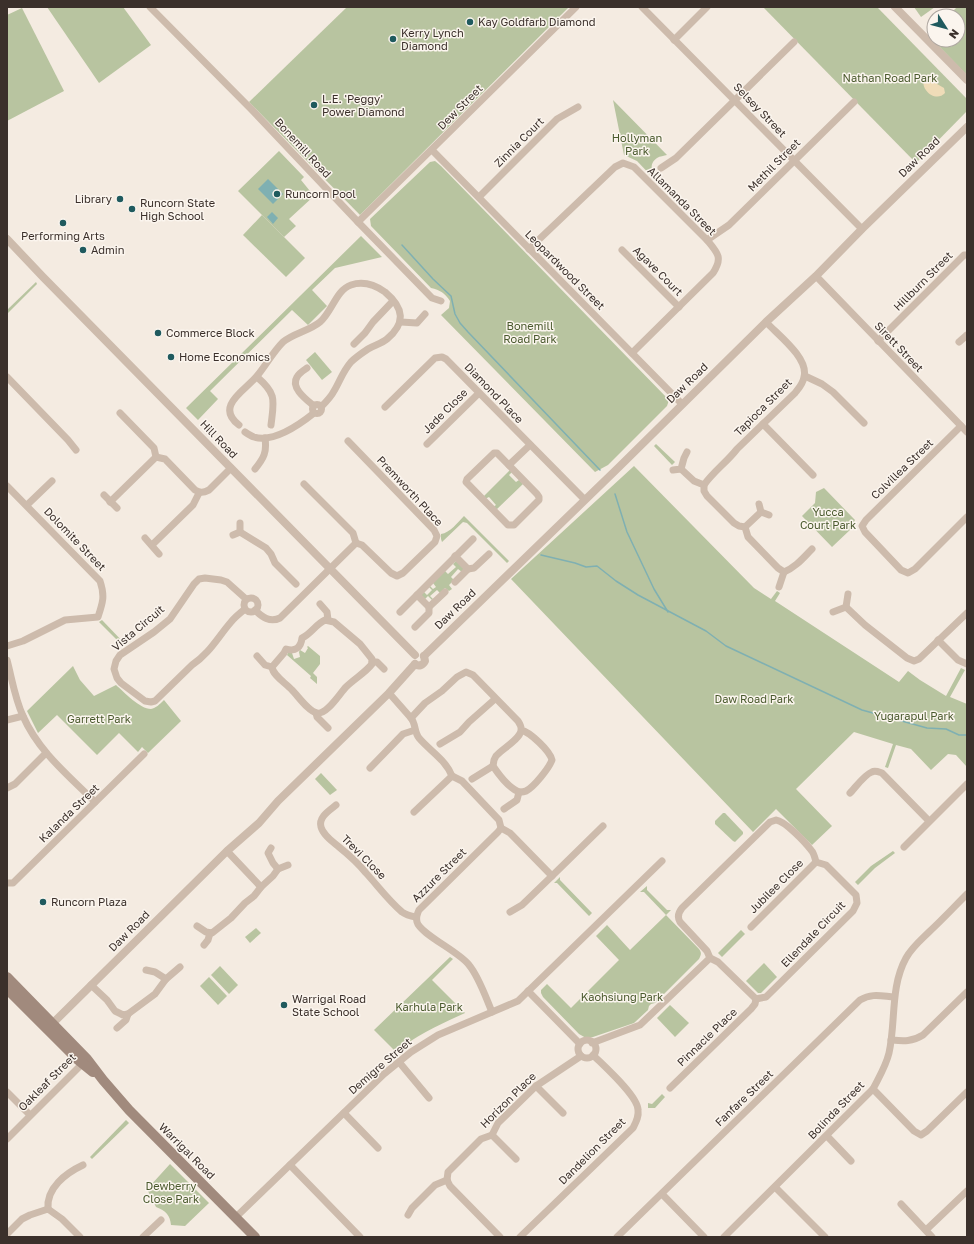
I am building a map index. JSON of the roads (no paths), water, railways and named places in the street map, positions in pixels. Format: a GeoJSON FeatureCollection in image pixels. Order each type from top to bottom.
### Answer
{"type":"FeatureCollection","features":[{"type":"Feature","properties":{"kind":"main road","name":"Warrigal Road"},"geometry":{"type":"LineString","coordinates":[[7,977],[50,1026],[103,1080],[129,1110],[255,1237]]}},
{"type":"Feature","properties":{"kind":"main road","name":"Warrigal Road"},"geometry":{"type":"LineString","coordinates":[[7,989],[50,1026]]}},
{"type":"Feature","properties":{"kind":"street","name":"Bonemill Road"},"geometry":{"type":"LineString","coordinates":[[150,7],[252,110],[432,298],[441,301]]}},
{"type":"Feature","properties":{"kind":"street","name":"Dew Street"},"geometry":{"type":"LineString","coordinates":[[358,222],[576,7]]}},
{"type":"Feature","properties":{"kind":"street","name":"Selsey Street"},"geometry":{"type":"LineString","coordinates":[[642,7],[862,229]]}},
{"type":"Feature","properties":{"kind":"street"},"geometry":{"type":"LineString","coordinates":[[674,40],[707,7]]}},
{"type":"Feature","properties":{"kind":"street"},"geometry":{"type":"LineString","coordinates":[[895,7],[967,80]]}},
{"type":"Feature","properties":{"kind":"street"},"geometry":{"type":"LineString","coordinates":[[661,168],[676,158],[794,42]]}},
{"type":"Feature","properties":{"kind":"street","name":"Methil Street"},"geometry":{"type":"LineString","coordinates":[[707,240],[729,225],[854,102]]}},
{"type":"Feature","properties":{"kind":"street","name":"Zinnia Court"},"geometry":{"type":"LineString","coordinates":[[479,197],[557,119],[578,107]]}},
{"type":"Feature","properties":{"kind":"street","name":"Daw Road"},"geometry":{"type":"LineString","coordinates":[[50,1026],[227,850],[253,829],[278,801],[389,693],[415,664],[419,666],[422,665],[425,660],[424,656],[766,322],[816,276],[967,127]]}},
{"type":"Feature","properties":{"kind":"street","name":"Leopardwood Street"},"geometry":{"type":"LineString","coordinates":[[432,150],[682,404]]}},
{"type":"Feature","properties":{"kind":"street","name":"Allamanda Street"},"geometry":{"type":"LineString","coordinates":[[529,249],[614,167],[623,163],[634,167],[707,240],[717,251],[719,259],[718,265],[713,273],[632,353]]}},
{"type":"Feature","properties":{"kind":"street","name":"Hill Road"},"geometry":{"type":"LineString","coordinates":[[7,239],[415,655]]}},
{"type":"Feature","properties":{"kind":"street","name":"Agave Court"},"geometry":{"type":"LineString","coordinates":[[622,250],[679,307]]}},
{"type":"Feature","properties":{"kind":"street","name":"Hillburn Street"},"geometry":{"type":"LineString","coordinates":[[878,341],[964,255],[967,255]]}},
{"type":"Feature","properties":{"kind":"street","name":"Sirett Street"},"geometry":{"type":"LineString","coordinates":[[816,276],[967,432]]}},
{"type":"Feature","properties":{"kind":"street"},"geometry":{"type":"LineString","coordinates":[[239,425],[234,422],[231,416],[230,409],[233,399],[256,377],[284,342],[320,322],[332,308],[343,290],[350,285],[361,283],[370,284],[379,288],[393,301],[400,311],[401,322],[395,332],[386,340],[358,356],[348,366],[335,390],[316,409],[290,429],[278,435],[265,438],[254,437],[245,432]]}},
{"type":"Feature","properties":{"kind":"street"},"geometry":{"type":"LineString","coordinates":[[354,344],[393,301]]}},
{"type":"Feature","properties":{"kind":"street"},"geometry":{"type":"LineString","coordinates":[[401,322],[417,323],[425,314]]}},
{"type":"Feature","properties":{"kind":"street","name":"Tapioca Street"},"geometry":{"type":"LineString","coordinates":[[704,485],[708,479],[802,385],[805,376],[805,368],[802,361],[766,322]]}},
{"type":"Feature","properties":{"kind":"street"},"geometry":{"type":"LineString","coordinates":[[960,342],[967,335]]}},
{"type":"Feature","properties":{"kind":"street","name":"Diamond Place"},"geometry":{"type":"LineString","coordinates":[[386,407],[435,358],[442,357],[446,359],[584,499]]}},
{"type":"Feature","properties":{"kind":"street"},"geometry":{"type":"LineString","coordinates":[[307,368],[297,376],[295,382],[298,391],[316,409]]}},
{"type":"Feature","properties":{"kind":"street"},"geometry":{"type":"LineString","coordinates":[[805,376],[822,384],[833,392],[864,423]]}},
{"type":"Feature","properties":{"kind":"street"},"geometry":{"type":"LineString","coordinates":[[7,377],[76,450]]}},
{"type":"Feature","properties":{"kind":"street"},"geometry":{"type":"LineString","coordinates":[[256,377],[269,388],[273,396],[272,425]]}},
{"type":"Feature","properties":{"kind":"street","name":"Jade Close"},"geometry":{"type":"LineString","coordinates":[[427,444],[479,393]]}},
{"type":"Feature","properties":{"kind":"street"},"geometry":{"type":"LineString","coordinates":[[120,413],[154,448],[156,457]]}},
{"type":"Feature","properties":{"kind":"street"},"geometry":{"type":"LineString","coordinates":[[763,424],[813,475]]}},
{"type":"Feature","properties":{"kind":"street","name":"Colvillea Street"},"geometry":{"type":"LineString","coordinates":[[961,426],[872,514],[862,526],[865,532],[901,570],[908,573],[967,517]]}},
{"type":"Feature","properties":{"kind":"street"},"geometry":{"type":"LineString","coordinates":[[255,469],[262,461],[267,449],[265,438]]}},
{"type":"Feature","properties":{"kind":"street","name":"Premworth Place"},"geometry":{"type":"LineString","coordinates":[[348,441],[434,530],[438,536],[435,542],[398,576],[391,573],[362,545],[356,544]]}},
{"type":"Feature","properties":{"kind":"street"},"geometry":{"type":"LineString","coordinates":[[509,465],[530,445]]}},
{"type":"Feature","properties":{"kind":"street"},"geometry":{"type":"LineString","coordinates":[[681,469],[687,452]]}},
{"type":"Feature","properties":{"kind":"street"},"geometry":{"type":"LineString","coordinates":[[494,453],[498,453],[509,465],[539,497],[534,505],[514,525],[508,525],[466,482],[467,479],[494,453]]}},
{"type":"Feature","properties":{"kind":"street"},"geometry":{"type":"LineString","coordinates":[[156,457],[165,459],[195,490],[199,492],[209,490],[231,468]]}},
{"type":"Feature","properties":{"kind":"street"},"geometry":{"type":"LineString","coordinates":[[110,502],[156,457]]}},
{"type":"Feature","properties":{"kind":"street"},"geometry":{"type":"LineString","coordinates":[[681,469],[694,482],[704,485],[704,491],[707,496],[734,523],[738,526],[745,527]]}},
{"type":"Feature","properties":{"kind":"street"},"geometry":{"type":"LineString","coordinates":[[673,470],[681,469]]}},
{"type":"Feature","properties":{"kind":"street"},"geometry":{"type":"LineString","coordinates":[[27,505],[52,481]]}},
{"type":"Feature","properties":{"kind":"street"},"geometry":{"type":"LineString","coordinates":[[255,610],[264,618],[276,620],[280,618],[356,544],[353,534],[304,484]]}},
{"type":"Feature","properties":{"kind":"street","name":"Dolomite Street"},"geometry":{"type":"LineString","coordinates":[[7,486],[100,581],[104,592],[103,602],[98,618],[65,620],[23,641],[7,646]]}},
{"type":"Feature","properties":{"kind":"street"},"geometry":{"type":"LineString","coordinates":[[152,545],[193,505],[199,492]]}},
{"type":"Feature","properties":{"kind":"street"},"geometry":{"type":"LineString","coordinates":[[104,495],[117,508]]}},
{"type":"Feature","properties":{"kind":"street"},"geometry":{"type":"LineString","coordinates":[[759,504],[760,512]]}},
{"type":"Feature","properties":{"kind":"street"},"geometry":{"type":"LineString","coordinates":[[745,527],[760,512]]}},
{"type":"Feature","properties":{"kind":"street"},"geometry":{"type":"LineString","coordinates":[[760,512],[769,515]]}},
{"type":"Feature","properties":{"kind":"street"},"geometry":{"type":"LineString","coordinates":[[240,523],[237,533],[260,543],[266,548],[271,554],[275,563],[296,584]]}},
{"type":"Feature","properties":{"kind":"street"},"geometry":{"type":"LineString","coordinates":[[745,527],[748,537],[778,568],[784,572]]}},
{"type":"Feature","properties":{"kind":"street"},"geometry":{"type":"LineString","coordinates":[[144,538],[159,554]]}},
{"type":"Feature","properties":{"kind":"street"},"geometry":{"type":"LineString","coordinates":[[400,612],[473,539]]}},
{"type":"Feature","properties":{"kind":"street"},"geometry":{"type":"LineString","coordinates":[[784,572],[796,566],[812,549]]}},
{"type":"Feature","properties":{"kind":"street"},"geometry":{"type":"LineString","coordinates":[[455,582],[468,569],[474,568],[489,554]]}},
{"type":"Feature","properties":{"kind":"street"},"geometry":{"type":"LineString","coordinates":[[455,556],[468,569]]}},
{"type":"Feature","properties":{"kind":"street"},"geometry":{"type":"LineString","coordinates":[[779,587],[784,572]]}},
{"type":"Feature","properties":{"kind":"street","name":"Vista Circuit"},"geometry":{"type":"LineString","coordinates":[[245,609],[232,621],[199,661],[192,665],[155,700],[151,702],[145,701],[127,688],[117,678],[114,669],[120,654],[154,632],[170,618],[199,579],[205,578],[226,582],[246,600]]}},
{"type":"Feature","properties":{"kind":"street"},"geometry":{"type":"LineString","coordinates":[[415,627],[428,613],[429,607],[445,592]]}},
{"type":"Feature","properties":{"kind":"street"},"geometry":{"type":"LineString","coordinates":[[846,607],[848,594]]}},
{"type":"Feature","properties":{"kind":"street"},"geometry":{"type":"LineString","coordinates":[[417,595],[429,607]]}},
{"type":"Feature","properties":{"kind":"street"},"geometry":{"type":"LineString","coordinates":[[250,598],[256,601],[258,606],[255,610],[251,612],[245,609],[244,603],[246,600],[250,598]]}},
{"type":"Feature","properties":{"kind":"street"},"geometry":{"type":"LineString","coordinates":[[320,604],[327,612],[328,620]]}},
{"type":"Feature","properties":{"kind":"street"},"geometry":{"type":"LineString","coordinates":[[833,612],[846,607]]}},
{"type":"Feature","properties":{"kind":"street"},"geometry":{"type":"LineString","coordinates":[[846,607],[873,632],[907,658],[914,661],[919,659],[967,613]]}},
{"type":"Feature","properties":{"kind":"street"},"geometry":{"type":"LineString","coordinates":[[272,667],[286,650],[297,649],[301,644],[302,638],[307,636],[321,622],[328,620],[334,622],[360,644],[372,660],[372,664],[347,686],[327,709],[321,713],[316,713]]}},
{"type":"Feature","properties":{"kind":"street"},"geometry":{"type":"LineString","coordinates":[[938,640],[958,660],[967,664]]}},
{"type":"Feature","properties":{"kind":"street"},"geometry":{"type":"LineString","coordinates":[[415,664],[413,660],[415,655],[419,653],[424,656]]}},
{"type":"Feature","properties":{"kind":"street"},"geometry":{"type":"LineString","coordinates":[[257,656],[265,665],[272,667]]}},
{"type":"Feature","properties":{"kind":"street"},"geometry":{"type":"LineString","coordinates":[[7,660],[23,716],[32,735],[46,753],[95,802]]}},
{"type":"Feature","properties":{"kind":"street"},"geometry":{"type":"LineString","coordinates":[[372,662],[377,662],[384,669]]}},
{"type":"Feature","properties":{"kind":"street"},"geometry":{"type":"LineString","coordinates":[[272,667],[275,674],[310,709],[316,713],[317,717],[328,728]]}},
{"type":"Feature","properties":{"kind":"street"},"geometry":{"type":"LineString","coordinates":[[411,718],[456,677],[466,672],[473,675],[518,722],[521,730]]}},
{"type":"Feature","properties":{"kind":"street"},"geometry":{"type":"LineString","coordinates":[[389,693],[413,720],[418,737],[448,768],[452,776],[462,781],[499,820],[501,828],[510,833],[552,876]]}},
{"type":"Feature","properties":{"kind":"street"},"geometry":{"type":"LineString","coordinates":[[440,744],[460,732],[495,698]]}},
{"type":"Feature","properties":{"kind":"street"},"geometry":{"type":"LineString","coordinates":[[7,720],[23,716]]}},
{"type":"Feature","properties":{"kind":"street"},"geometry":{"type":"LineString","coordinates":[[370,768],[404,734],[415,730]]}},
{"type":"Feature","properties":{"kind":"street"},"geometry":{"type":"LineString","coordinates":[[521,730],[530,733],[549,753],[552,760],[534,785],[526,791],[520,792],[502,778],[493,766],[496,756],[518,735],[521,730]]}},
{"type":"Feature","properties":{"kind":"street"},"geometry":{"type":"LineString","coordinates":[[7,788],[15,784],[46,753]]}},
{"type":"Feature","properties":{"kind":"street","name":"Kalanda Street"},"geometry":{"type":"LineString","coordinates":[[7,883],[13,883],[144,754]]}},
{"type":"Feature","properties":{"kind":"street"},"geometry":{"type":"LineString","coordinates":[[472,779],[493,766]]}},
{"type":"Feature","properties":{"kind":"street"},"geometry":{"type":"LineString","coordinates":[[850,793],[867,775],[876,771],[882,773],[929,821]]}},
{"type":"Feature","properties":{"kind":"street"},"geometry":{"type":"LineString","coordinates":[[414,812],[452,776]]}},
{"type":"Feature","properties":{"kind":"street"},"geometry":{"type":"LineString","coordinates":[[904,847],[967,784]]}},
{"type":"Feature","properties":{"kind":"street"},"geometry":{"type":"LineString","coordinates":[[504,809],[517,800],[520,792]]}},
{"type":"Feature","properties":{"kind":"street","name":"Trevi Close"},"geometry":{"type":"LineString","coordinates":[[336,806],[325,815],[321,821],[320,825],[323,831],[329,839],[350,856],[365,871],[388,899],[403,913],[416,917]]}},
{"type":"Feature","properties":{"kind":"street","name":"Ellendale Circuit"},"geometry":{"type":"LineString","coordinates":[[781,820],[812,851],[816,862],[826,865],[856,895],[857,903],[853,911],[766,997],[756,999],[718,962],[710,958],[708,950],[678,919],[680,911],[770,822],[781,820]]}},
{"type":"Feature","properties":{"kind":"street"},"geometry":{"type":"LineString","coordinates":[[510,912],[522,905],[603,826]]}},
{"type":"Feature","properties":{"kind":"street","name":"Azzure Street"},"geometry":{"type":"LineString","coordinates":[[492,1012],[469,964],[461,956],[443,945],[421,928],[417,924],[416,917],[419,910],[501,828]]}},
{"type":"Feature","properties":{"kind":"street"},"geometry":{"type":"LineString","coordinates":[[271,848],[268,853],[278,870]]}},
{"type":"Feature","properties":{"kind":"street"},"geometry":{"type":"LineString","coordinates":[[227,850],[261,887]]}},
{"type":"Feature","properties":{"kind":"street","name":"Demigre Street"},"geometry":{"type":"LineString","coordinates":[[236,1217],[384,1074],[416,1048],[438,1035],[518,1001],[662,860]]}},
{"type":"Feature","properties":{"kind":"street","name":"Jubilee Close"},"geometry":{"type":"LineString","coordinates":[[751,927],[816,862]]}},
{"type":"Feature","properties":{"kind":"street"},"geometry":{"type":"LineString","coordinates":[[197,926],[206,932],[212,933],[231,918],[278,870],[288,865]]}},
{"type":"Feature","properties":{"kind":"street","name":"Bolinda Street"},"geometry":{"type":"LineString","coordinates":[[724,1237],[873,1089],[886,1063],[891,1040],[894,997],[898,976],[906,958],[914,947],[967,894]]}},
{"type":"Feature","properties":{"kind":"street"},"geometry":{"type":"LineString","coordinates":[[204,945],[208,940],[210,932]]}},
{"type":"Feature","properties":{"kind":"street"},"geometry":{"type":"LineString","coordinates":[[592,1043],[595,1049],[593,1055],[587,1058],[581,1056],[578,1049],[580,1044],[585,1041],[592,1043],[640,1026],[710,958]]}},
{"type":"Feature","properties":{"kind":"street"},"geometry":{"type":"LineString","coordinates":[[91,985],[107,1000],[115,1011],[123,1015],[128,1014],[155,994],[166,979],[180,967]]}},
{"type":"Feature","properties":{"kind":"street"},"geometry":{"type":"LineString","coordinates":[[146,970],[155,972],[166,979]]}},
{"type":"Feature","properties":{"kind":"street"},"geometry":{"type":"LineString","coordinates":[[528,991],[580,1044]]}},
{"type":"Feature","properties":{"kind":"street"},"geometry":{"type":"LineString","coordinates":[[891,1040],[910,1041],[917,1039],[967,992]]}},
{"type":"Feature","properties":{"kind":"street","name":"Fanfare Street"},"geometry":{"type":"LineString","coordinates":[[617,1237],[860,1000],[866,996],[873,995],[894,997]]}},
{"type":"Feature","properties":{"kind":"street","name":"Pinnacle Place"},"geometry":{"type":"LineString","coordinates":[[670,1088],[751,1009],[755,1004],[756,999]]}},
{"type":"Feature","properties":{"kind":"street"},"geometry":{"type":"LineString","coordinates":[[117,1028],[126,1020],[128,1014]]}},
{"type":"Feature","properties":{"kind":"street","name":"Dandelion Street"},"geometry":{"type":"LineString","coordinates":[[520,1237],[633,1128],[638,1118],[638,1108],[633,1096],[593,1055]]}},
{"type":"Feature","properties":{"kind":"street","name":"Horizon Place"},"geometry":{"type":"LineString","coordinates":[[408,1215],[412,1208],[436,1185],[447,1180],[448,1172],[481,1139],[492,1135],[498,1123],[536,1086],[581,1056]]}},
{"type":"Feature","properties":{"kind":"street","name":"Oakleaf Street"},"geometry":{"type":"LineString","coordinates":[[7,1139],[85,1061]]}},
{"type":"Feature","properties":{"kind":"street"},"geometry":{"type":"LineString","coordinates":[[399,1062],[429,1098]]}},
{"type":"Feature","properties":{"kind":"street"},"geometry":{"type":"LineString","coordinates":[[536,1086],[563,1113]]}},
{"type":"Feature","properties":{"kind":"street"},"geometry":{"type":"LineString","coordinates":[[873,1089],[914,1131],[921,1135],[928,1131],[967,1092]]}},
{"type":"Feature","properties":{"kind":"street"},"geometry":{"type":"LineString","coordinates":[[7,1092],[30,1115]]}},
{"type":"Feature","properties":{"kind":"street"},"geometry":{"type":"LineString","coordinates":[[344,1113],[378,1148]]}},
{"type":"Feature","properties":{"kind":"street"},"geometry":{"type":"LineString","coordinates":[[492,1135],[516,1159]]}},
{"type":"Feature","properties":{"kind":"street"},"geometry":{"type":"LineString","coordinates":[[827,1136],[851,1161]]}},
{"type":"Feature","properties":{"kind":"street"},"geometry":{"type":"LineString","coordinates":[[80,1237],[62,1219],[48,1209],[47,1201],[56,1185],[70,1171],[83,1165]]}},
{"type":"Feature","properties":{"kind":"street"},"geometry":{"type":"LineString","coordinates":[[290,1165],[360,1237]]}},
{"type":"Feature","properties":{"kind":"street"},"geometry":{"type":"LineString","coordinates":[[447,1180],[450,1186],[500,1237]]}},
{"type":"Feature","properties":{"kind":"street"},"geometry":{"type":"LineString","coordinates":[[775,1187],[822,1236]]}},
{"type":"Feature","properties":{"kind":"street"},"geometry":{"type":"LineString","coordinates":[[926,1230],[967,1191]]}},
{"type":"Feature","properties":{"kind":"street"},"geometry":{"type":"LineString","coordinates":[[662,1194],[704,1237]]}},
{"type":"Feature","properties":{"kind":"street"},"geometry":{"type":"LineString","coordinates":[[901,1204],[932,1237]]}},
{"type":"Feature","properties":{"kind":"street"},"geometry":{"type":"LineString","coordinates":[[7,1234],[22,1219],[48,1209]]}},
{"type":"Feature","properties":{"kind":"street"},"geometry":{"type":"LineString","coordinates":[[142,1237],[162,1220]]}},
{"type":"Feature","properties":{"kind":"water"},"geometry":{"type":"Polygon","coordinates":[[[268,179],[283,194],[273,204],[258,189],[268,179]]]}},
{"type":"Feature","properties":{"kind":"water"},"geometry":{"type":"Polygon","coordinates":[[[272,212],[278,218],[273,224],[267,217],[272,212]]]}},
{"type":"Feature","properties":{"kind":"waterway"},"geometry":{"type":"LineString","coordinates":[[402,245],[433,279],[451,296],[455,314],[460,323],[600,470]]}},
{"type":"Feature","properties":{"kind":"waterway"},"geometry":{"type":"LineString","coordinates":[[615,494],[627,532],[654,589],[668,612]]}},
{"type":"Feature","properties":{"kind":"waterway"},"geometry":{"type":"LineString","coordinates":[[541,555],[586,567],[597,566],[616,581],[638,595],[706,631],[726,646],[862,710],[927,728],[946,729],[959,735],[967,735]]}},
{"type":"Feature","properties":{"kind":"place","name":"Kay Goldfarb Diamond"},"geometry":{"type":"Point","coordinates":[470,22]}},
{"type":"Feature","properties":{"kind":"place","name":"Kerry Lynch Diamond"},"geometry":{"type":"Point","coordinates":[393,39]}},
{"type":"Feature","properties":{"kind":"place","name":"L.E. 'Peggy' Power Diamond"},"geometry":{"type":"Point","coordinates":[314,105]}},
{"type":"Feature","properties":{"kind":"place","name":"Runcorn Pool"},"geometry":{"type":"Point","coordinates":[277,194]}},
{"type":"Feature","properties":{"kind":"place","name":"Library"},"geometry":{"type":"Point","coordinates":[120,199]}},
{"type":"Feature","properties":{"kind":"place","name":"Runcorn State High School"},"geometry":{"type":"Point","coordinates":[132,209]}},
{"type":"Feature","properties":{"kind":"place","name":"Performing Arts"},"geometry":{"type":"Point","coordinates":[63,223]}},
{"type":"Feature","properties":{"kind":"place","name":"Admin"},"geometry":{"type":"Point","coordinates":[83,250]}},
{"type":"Feature","properties":{"kind":"place","name":"Commerce Block"},"geometry":{"type":"Point","coordinates":[158,333]}},
{"type":"Feature","properties":{"kind":"place","name":"Home Economics"},"geometry":{"type":"Point","coordinates":[171,357]}},
{"type":"Feature","properties":{"kind":"place","name":"Runcorn Plaza"},"geometry":{"type":"Point","coordinates":[43,902]}},
{"type":"Feature","properties":{"kind":"place","name":"Warrigal Road State School"},"geometry":{"type":"Point","coordinates":[284,1005]}},
{"type":"Feature","properties":{"kind":"park label","name":"Nathan Road Park"},"geometry":{"type":"Point","coordinates":[890,78]}},
{"type":"Feature","properties":{"kind":"park label","name":"Hollyman Park"},"geometry":{"type":"Point","coordinates":[637,144]}},
{"type":"Feature","properties":{"kind":"park label","name":"Bonemill Road Park"},"geometry":{"type":"Point","coordinates":[530,332]}},
{"type":"Feature","properties":{"kind":"park label","name":"Yucca Court Park"},"geometry":{"type":"Point","coordinates":[828,518]}},
{"type":"Feature","properties":{"kind":"park label","name":"Daw Road Park"},"geometry":{"type":"Point","coordinates":[754,699]}},
{"type":"Feature","properties":{"kind":"park label","name":"Yugarapul Park"},"geometry":{"type":"Point","coordinates":[914,716]}},
{"type":"Feature","properties":{"kind":"park label","name":"Garrett Park"},"geometry":{"type":"Point","coordinates":[99,719]}},
{"type":"Feature","properties":{"kind":"park label","name":"Kaohsiung Park"},"geometry":{"type":"Point","coordinates":[622,997]}},
{"type":"Feature","properties":{"kind":"park label","name":"Karhula Park"},"geometry":{"type":"Point","coordinates":[429,1007]}},
{"type":"Feature","properties":{"kind":"park label","name":"Dewberry Close Park"},"geometry":{"type":"Point","coordinates":[171,1192]}}]}
